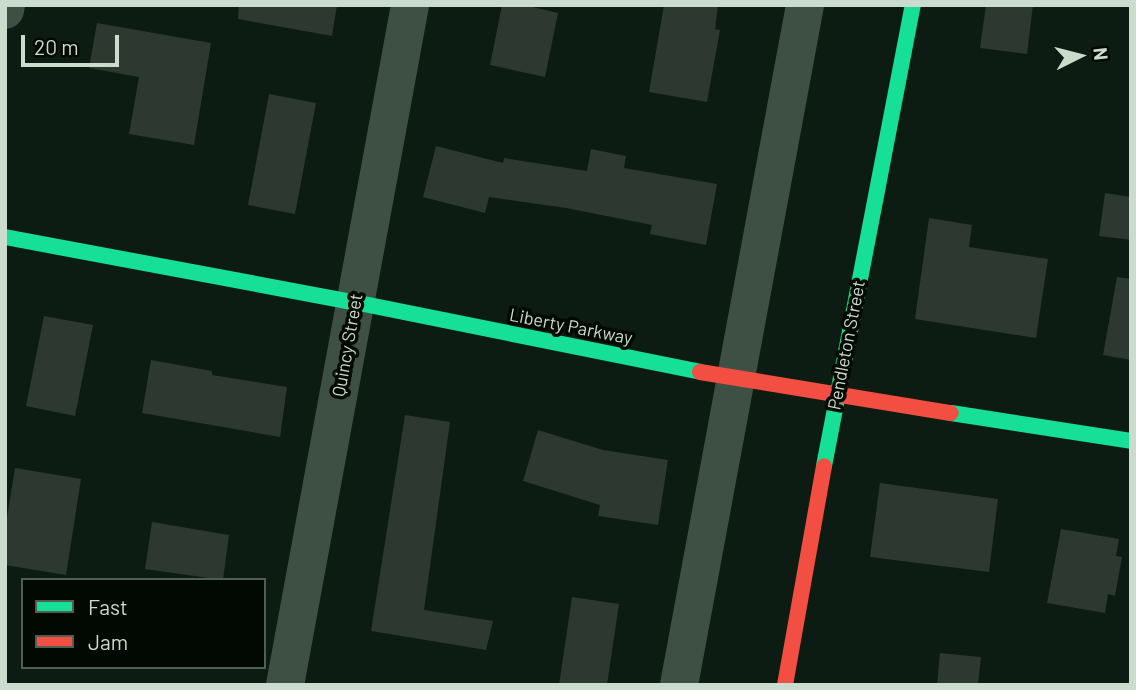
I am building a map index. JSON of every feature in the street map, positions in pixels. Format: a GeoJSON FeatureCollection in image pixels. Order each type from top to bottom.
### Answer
{"type":"FeatureCollection","features":[{"type":"Feature","properties":{"kind":"street","name":"Quincy Street"},"geometry":{"type":"LineString","coordinates":[[285,685],[410,5]]}},
{"type":"Feature","properties":{"kind":"street"},"geometry":{"type":"LineString","coordinates":[[680,685],[805,5]]}},
{"type":"Feature","properties":{"kind":"street","name":"Pendleton Street"},"geometry":{"type":"LineString","coordinates":[[785,685],[836,395],[913,5]]}},
{"type":"Feature","properties":{"kind":"street","name":"Liberty Parkway"},"geometry":{"type":"LineString","coordinates":[[5,237],[354,302],[735,379],[1131,441]]}},
{"type":"Feature","properties":{"kind":"building"},"geometry":{"type":"Polygon","coordinates":[[[239,5],[337,5],[332,36],[238,19],[239,5]]]}},
{"type":"Feature","properties":{"kind":"building"},"geometry":{"type":"Polygon","coordinates":[[[502,5],[524,5],[558,13],[545,77],[490,65],[502,5]]]}},
{"type":"Feature","properties":{"kind":"building"},"geometry":{"type":"Polygon","coordinates":[[[664,5],[718,5],[715,29],[720,30],[707,102],[649,92],[664,5]]]}},
{"type":"Feature","properties":{"kind":"building"},"geometry":{"type":"Polygon","coordinates":[[[986,5],[1033,5],[1027,54],[980,48],[986,5]]]}},
{"type":"Feature","properties":{"kind":"building"},"geometry":{"type":"Polygon","coordinates":[[[97,23],[211,43],[194,145],[129,134],[139,77],[89,68],[97,23]]]}},
{"type":"Feature","properties":{"kind":"building"},"geometry":{"type":"Polygon","coordinates":[[[269,94],[316,103],[295,214],[248,205],[269,94]]]}},
{"type":"Feature","properties":{"kind":"building"},"geometry":{"type":"Polygon","coordinates":[[[436,146],[503,163],[504,158],[587,171],[591,149],[626,156],[624,168],[717,184],[706,245],[650,234],[652,225],[566,208],[489,197],[485,213],[423,197],[436,146]]]}},
{"type":"Feature","properties":{"kind":"building"},"geometry":{"type":"Polygon","coordinates":[[[1105,193],[1131,197],[1131,240],[1099,236],[1105,193]]]}},
{"type":"Feature","properties":{"kind":"building"},"geometry":{"type":"Polygon","coordinates":[[[929,218],[972,225],[969,247],[1048,259],[1036,338],[915,319],[929,218]]]}},
{"type":"Feature","properties":{"kind":"building"},"geometry":{"type":"Polygon","coordinates":[[[1117,277],[1131,279],[1131,360],[1103,355],[1117,277]]]}},
{"type":"Feature","properties":{"kind":"building"},"geometry":{"type":"Polygon","coordinates":[[[44,316],[93,325],[75,416],[26,406],[44,316]]]}},
{"type":"Feature","properties":{"kind":"building"},"geometry":{"type":"Polygon","coordinates":[[[151,360],[212,371],[212,375],[287,387],[280,437],[142,413],[151,360]]]}},
{"type":"Feature","properties":{"kind":"building"},"geometry":{"type":"Polygon","coordinates":[[[405,415],[450,422],[424,610],[493,621],[486,650],[371,631],[405,415]]]}},
{"type":"Feature","properties":{"kind":"building"},"geometry":{"type":"Polygon","coordinates":[[[538,430],[603,450],[668,460],[658,525],[598,516],[600,505],[523,481],[538,430]]]}},
{"type":"Feature","properties":{"kind":"building"},"geometry":{"type":"Polygon","coordinates":[[[15,468],[81,479],[66,575],[5,565],[5,530],[15,468]]]}},
{"type":"Feature","properties":{"kind":"building"},"geometry":{"type":"Polygon","coordinates":[[[880,483],[998,499],[989,572],[870,557],[880,483]]]}},
{"type":"Feature","properties":{"kind":"building"},"geometry":{"type":"Polygon","coordinates":[[[152,522],[229,535],[223,578],[145,569],[152,522]]]}},
{"type":"Feature","properties":{"kind":"building"},"geometry":{"type":"Polygon","coordinates":[[[1061,529],[1119,539],[1116,556],[1122,557],[1115,596],[1108,594],[1105,613],[1047,603],[1061,529]]]}},
{"type":"Feature","properties":{"kind":"building"},"geometry":{"type":"Polygon","coordinates":[[[572,597],[619,604],[607,685],[559,685],[572,597]]]}},
{"type":"Feature","properties":{"kind":"building"},"geometry":{"type":"Polygon","coordinates":[[[940,653],[981,657],[978,685],[937,685],[940,653]]]}},
{"type":"Feature","properties":{"kind":"traffic: fast"},"geometry":{"type":"LineString","coordinates":[[824,466],[913,5]]}},
{"type":"Feature","properties":{"kind":"traffic: fast"},"geometry":{"type":"LineString","coordinates":[[5,237],[354,302],[700,372]]}},
{"type":"Feature","properties":{"kind":"traffic: fast"},"geometry":{"type":"LineString","coordinates":[[951,413],[1131,441]]}},
{"type":"Feature","properties":{"kind":"traffic: jam"},"geometry":{"type":"LineString","coordinates":[[700,372],[951,413]]}},
{"type":"Feature","properties":{"kind":"traffic: jam"},"geometry":{"type":"LineString","coordinates":[[785,685],[824,466]]}}]}
